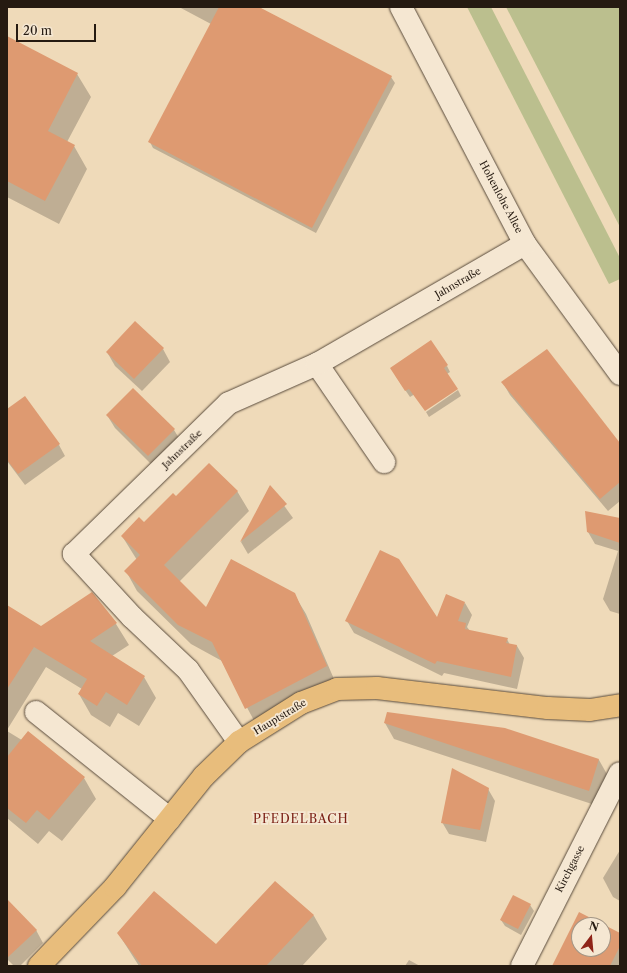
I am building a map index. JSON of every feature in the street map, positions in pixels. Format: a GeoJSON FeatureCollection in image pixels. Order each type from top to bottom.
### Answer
{"type":"FeatureCollection","features":[{"type":"Feature","properties":{"kind":"main road","name":"Hauptstraße"},"geometry":{"type":"LineString","coordinates":[[38,966],[115,887],[204,776],[239,742],[301,703],[337,689],[377,688],[562,709],[590,710],[620,705]]}},
{"type":"Feature","properties":{"kind":"street","name":"Hohenlohe Allee"},"geometry":{"type":"LineString","coordinates":[[401,7],[526,244],[619,370]]}},
{"type":"Feature","properties":{"kind":"street","name":"Jahnstraße"},"geometry":{"type":"LineString","coordinates":[[239,742],[188,670],[132,617],[74,554],[229,402],[317,364],[526,244]]}},
{"type":"Feature","properties":{"kind":"street"},"geometry":{"type":"LineString","coordinates":[[317,364],[384,462]]}},
{"type":"Feature","properties":{"kind":"street"},"geometry":{"type":"LineString","coordinates":[[36,712],[170,819]]}},
{"type":"Feature","properties":{"kind":"street","name":"Kirchgasse"},"geometry":{"type":"LineString","coordinates":[[522,966],[620,773]]}},
{"type":"Feature","properties":{"kind":"green space"},"geometry":{"type":"Polygon","coordinates":[[[467,7],[491,7],[620,258],[620,279],[609,284],[467,7]]]}},
{"type":"Feature","properties":{"kind":"green space"},"geometry":{"type":"Polygon","coordinates":[[[506,7],[620,7],[620,227],[506,7]]]}},
{"type":"Feature","properties":{"kind":"building"},"geometry":{"type":"Polygon","coordinates":[[[219,7],[259,7],[392,76],[312,228],[148,142],[219,7]]]}},
{"type":"Feature","properties":{"kind":"building"},"geometry":{"type":"Polygon","coordinates":[[[7,36],[78,73],[48,131],[75,145],[45,201],[7,181],[7,36]]]}},
{"type":"Feature","properties":{"kind":"building"},"geometry":{"type":"Polygon","coordinates":[[[135,321],[164,348],[134,379],[106,352],[135,321]]]}},
{"type":"Feature","properties":{"kind":"building"},"geometry":{"type":"Polygon","coordinates":[[[431,340],[448,365],[444,368],[458,389],[425,411],[409,389],[405,391],[390,368],[431,340]]]}},
{"type":"Feature","properties":{"kind":"building"},"geometry":{"type":"Polygon","coordinates":[[[547,349],[620,443],[620,482],[600,499],[501,382],[547,349]]]}},
{"type":"Feature","properties":{"kind":"building"},"geometry":{"type":"Polygon","coordinates":[[[133,388],[175,429],[148,456],[106,415],[133,388]]]}},
{"type":"Feature","properties":{"kind":"building"},"geometry":{"type":"Polygon","coordinates":[[[25,396],[60,444],[18,474],[7,460],[7,409],[25,396]]]}},
{"type":"Feature","properties":{"kind":"building"},"geometry":{"type":"Polygon","coordinates":[[[209,463],[238,491],[164,565],[206,607],[231,559],[295,593],[327,666],[245,709],[212,642],[178,625],[124,571],[140,555],[121,536],[139,517],[144,522],[173,493],[176,496],[209,463]]]}},
{"type":"Feature","properties":{"kind":"building"},"geometry":{"type":"Polygon","coordinates":[[[270,485],[287,504],[240,542],[270,485]]]}},
{"type":"Feature","properties":{"kind":"building"},"geometry":{"type":"Polygon","coordinates":[[[585,511],[620,518],[620,543],[587,532],[585,511]]]}},
{"type":"Feature","properties":{"kind":"building"},"geometry":{"type":"Polygon","coordinates":[[[380,550],[399,559],[437,617],[446,594],[465,602],[458,621],[466,623],[465,629],[508,638],[506,643],[517,645],[511,677],[437,661],[435,664],[345,621],[380,550]]]}},
{"type":"Feature","properties":{"kind":"building"},"geometry":{"type":"Polygon","coordinates":[[[92,592],[117,623],[90,641],[145,676],[127,705],[106,692],[97,706],[78,694],[87,679],[34,647],[7,689],[7,605],[41,626],[92,592]]]}},
{"type":"Feature","properties":{"kind":"building"},"geometry":{"type":"Polygon","coordinates":[[[387,712],[505,728],[599,759],[589,791],[384,723],[387,712]]]}},
{"type":"Feature","properties":{"kind":"building"},"geometry":{"type":"Polygon","coordinates":[[[28,731],[85,777],[49,820],[37,810],[26,823],[7,808],[7,757],[28,731]]]}},
{"type":"Feature","properties":{"kind":"building"},"geometry":{"type":"Polygon","coordinates":[[[452,768],[489,788],[480,830],[441,823],[452,768]]]}},
{"type":"Feature","properties":{"kind":"building"},"geometry":{"type":"Polygon","coordinates":[[[275,881],[314,915],[266,966],[142,966],[117,933],[154,891],[216,944],[275,881]]]}},
{"type":"Feature","properties":{"kind":"building"},"geometry":{"type":"Polygon","coordinates":[[[513,895],[531,904],[518,929],[500,920],[513,895]]]}},
{"type":"Feature","properties":{"kind":"building"},"geometry":{"type":"Polygon","coordinates":[[[7,899],[37,930],[7,958],[7,899]]]}},
{"type":"Feature","properties":{"kind":"building"},"geometry":{"type":"Polygon","coordinates":[[[579,912],[589,917],[576,917],[579,912]]]}},
{"type":"Feature","properties":{"kind":"building"},"geometry":{"type":"Polygon","coordinates":[[[571,928],[571,957],[611,957],[611,928],[620,933],[620,946],[610,966],[552,966],[571,928]]]}},
{"type":"Feature","properties":{"kind":"district","name":"PFEDELBACH"},"geometry":{"type":"Point","coordinates":[301,819]}}]}
